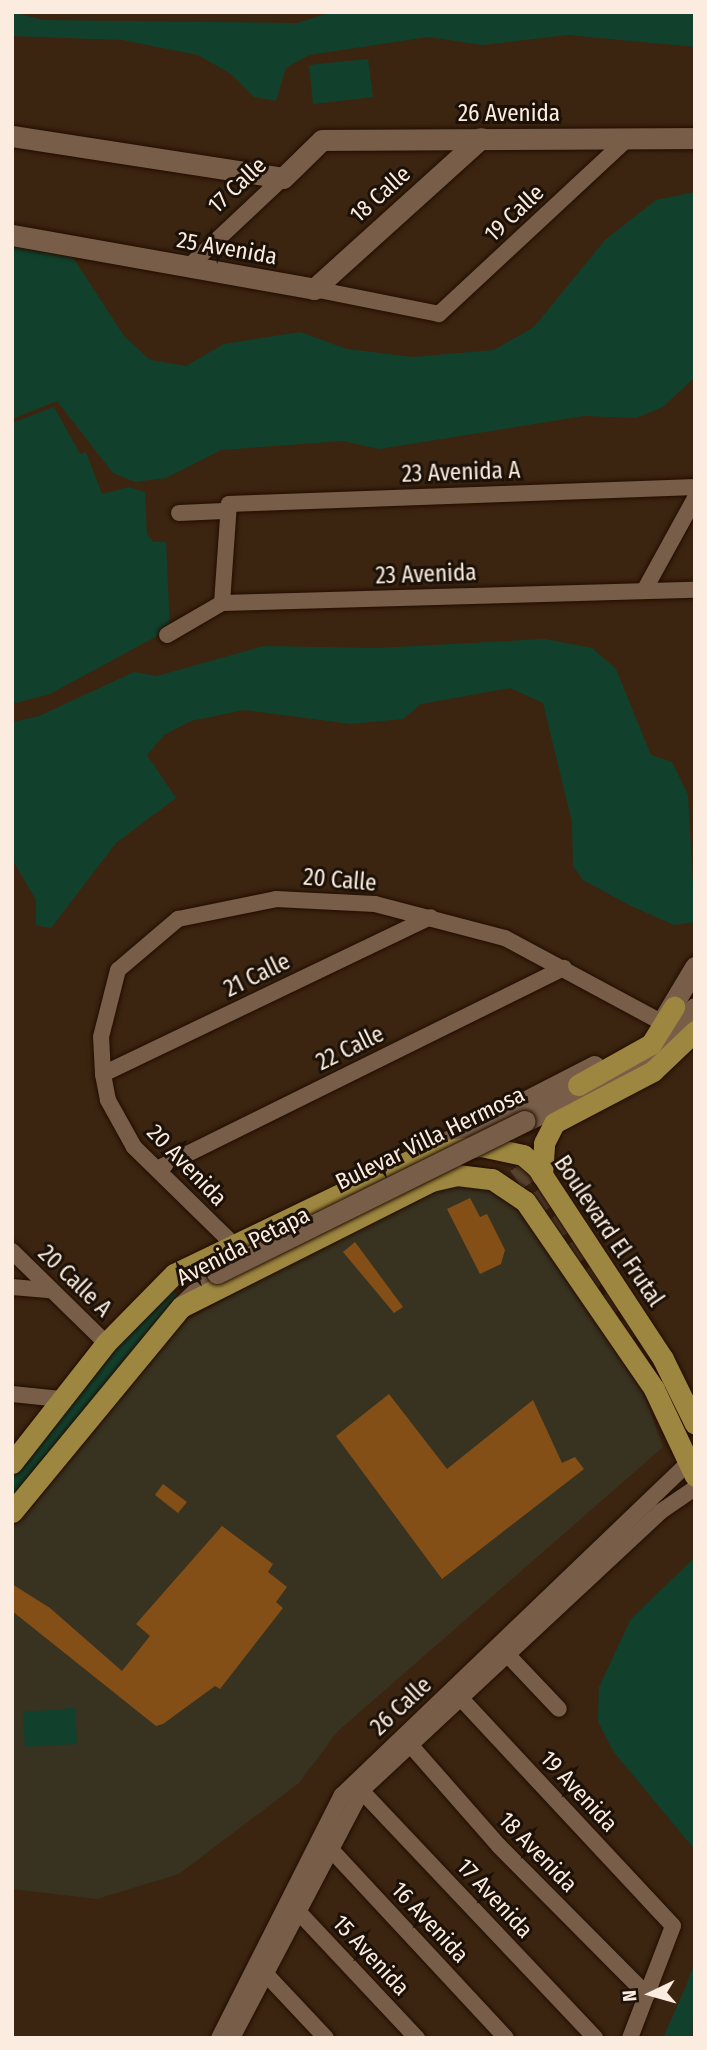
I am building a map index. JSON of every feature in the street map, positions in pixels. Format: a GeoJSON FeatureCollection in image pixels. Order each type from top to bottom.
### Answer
{"type":"FeatureCollection","features":[{"type":"Feature","properties":{"kind":"main road"},"geometry":{"type":"LineString","coordinates":[[12,136],[282,178]]}},
{"type":"Feature","properties":{"kind":"main road","name":"18 Calle"},"geometry":{"type":"LineString","coordinates":[[314,289],[481,138]]}},
{"type":"Feature","properties":{"kind":"main road","name":"26 Avenida"},"geometry":{"type":"LineString","coordinates":[[322,140],[695,138]]}},
{"type":"Feature","properties":{"kind":"main road","name":"17 Calle"},"geometry":{"type":"LineString","coordinates":[[282,178],[322,140]]}},
{"type":"Feature","properties":{"kind":"main road","name":"25 Avenida"},"geometry":{"type":"LineString","coordinates":[[12,235],[314,289]]}},
{"type":"Feature","properties":{"kind":"main road","name":"Bulevar Villa Hermosa"},"geometry":{"type":"LineString","coordinates":[[181,1307],[217,1273],[632,1071],[671,1041],[677,1012],[695,967]]}},
{"type":"Feature","properties":{"kind":"main road"},"geometry":{"type":"LineString","coordinates":[[578,1085],[651,1044],[677,1012]]}},
{"type":"Feature","properties":{"kind":"main road","name":"Bulevar Villa Hermosa"},"geometry":{"type":"LineString","coordinates":[[427,1152],[636,1045],[677,1012]]}},
{"type":"Feature","properties":{"kind":"main road"},"geometry":{"type":"LineString","coordinates":[[542,1175],[544,1143],[554,1123],[653,1071],[695,1031]]}},
{"type":"Feature","properties":{"kind":"main road","name":"Boulevard El Frutal"},"geometry":{"type":"LineString","coordinates":[[427,1152],[488,1146],[523,1155],[542,1175],[663,1359],[695,1424]]}},
{"type":"Feature","properties":{"kind":"main road"},"geometry":{"type":"LineString","coordinates":[[451,1148],[460,1160],[457,1175],[505,1185],[565,1255],[667,1413]]}},
{"type":"Feature","properties":{"kind":"main road","name":"Avenida Petapa"},"geometry":{"type":"LineString","coordinates":[[12,1463],[106,1343],[166,1279],[233,1244],[427,1152]]}},
{"type":"Feature","properties":{"kind":"main road"},"geometry":{"type":"LineString","coordinates":[[505,1185],[504,1161],[523,1155]]}},
{"type":"Feature","properties":{"kind":"main road","name":"Avenida Petapa"},"geometry":{"type":"LineString","coordinates":[[12,1513],[181,1307],[431,1181],[457,1175]]}},
{"type":"Feature","properties":{"kind":"main road"},"geometry":{"type":"LineString","coordinates":[[647,1356],[667,1413],[692,1469]]}},
{"type":"Feature","properties":{"kind":"street","name":"19 Calle"},"geometry":{"type":"LineString","coordinates":[[432,315],[626,140]]}},
{"type":"Feature","properties":{"kind":"street","name":"17 Calle"},"geometry":{"type":"LineString","coordinates":[[187,268],[282,178]]}},
{"type":"Feature","properties":{"kind":"street","name":"25 Avenida"},"geometry":{"type":"LineString","coordinates":[[314,289],[432,315]]}},
{"type":"Feature","properties":{"kind":"street","name":"23 Avenida A"},"geometry":{"type":"LineString","coordinates":[[179,513],[227,507],[695,487]]}},
{"type":"Feature","properties":{"kind":"street"},"geometry":{"type":"LineString","coordinates":[[645,589],[695,498]]}},
{"type":"Feature","properties":{"kind":"street"},"geometry":{"type":"LineString","coordinates":[[222,604],[227,507]]}},
{"type":"Feature","properties":{"kind":"street","name":"23 Avenida"},"geometry":{"type":"LineString","coordinates":[[167,635],[222,604],[645,589],[695,590]]}},
{"type":"Feature","properties":{"kind":"street","name":"20 Calle"},"geometry":{"type":"LineString","coordinates":[[103,1074],[101,1037],[118,970],[178,919],[276,899],[375,904],[430,917],[505,939],[564,968],[677,1012]]}},
{"type":"Feature","properties":{"kind":"street","name":"21 Calle"},"geometry":{"type":"LineString","coordinates":[[103,1074],[430,917]]}},
{"type":"Feature","properties":{"kind":"street","name":"22 Calle"},"geometry":{"type":"LineString","coordinates":[[157,1169],[564,968]]}},
{"type":"Feature","properties":{"kind":"street","name":"20 Avenida"},"geometry":{"type":"LineString","coordinates":[[103,1074],[118,1122],[157,1169],[233,1244]]}},
{"type":"Feature","properties":{"kind":"street","name":"20 Calle A"},"geometry":{"type":"LineString","coordinates":[[12,1251],[48,1290],[106,1343]]}},
{"type":"Feature","properties":{"kind":"street"},"geometry":{"type":"LineString","coordinates":[[12,1287],[48,1290]]}},
{"type":"Feature","properties":{"kind":"street"},"geometry":{"type":"LineString","coordinates":[[12,1394],[61,1399]]}},
{"type":"Feature","properties":{"kind":"street","name":"26 Calle"},"geometry":{"type":"LineString","coordinates":[[504,1651],[692,1469]]}},
{"type":"Feature","properties":{"kind":"street","name":"26 Calle"},"geometry":{"type":"LineString","coordinates":[[230,2035],[264,1972],[324,1842],[358,1786],[660,1512],[695,1488]]}},
{"type":"Feature","properties":{"kind":"street"},"geometry":{"type":"LineString","coordinates":[[504,1651],[559,1709]]}},
{"type":"Feature","properties":{"kind":"street","name":"19 Avenida"},"geometry":{"type":"LineString","coordinates":[[457,1694],[672,1924],[647,1995]]}},
{"type":"Feature","properties":{"kind":"street","name":"18 Avenida"},"geometry":{"type":"LineString","coordinates":[[407,1741],[499,1846],[647,1995]]}},
{"type":"Feature","properties":{"kind":"street","name":"17 Avenida"},"geometry":{"type":"LineString","coordinates":[[358,1786],[595,2038]]}},
{"type":"Feature","properties":{"kind":"street","name":"16 Avenida"},"geometry":{"type":"LineString","coordinates":[[324,1842],[506,2038]]}},
{"type":"Feature","properties":{"kind":"street","name":"15 Avenida"},"geometry":{"type":"LineString","coordinates":[[295,1907],[417,2038]]}},
{"type":"Feature","properties":{"kind":"street"},"geometry":{"type":"LineString","coordinates":[[264,1972],[326,2038]]}},
{"type":"Feature","properties":{"kind":"street"},"geometry":{"type":"LineString","coordinates":[[630,2038],[647,1995]]}},
{"type":"Feature","properties":{"kind":"shaded area"},"geometry":{"type":"Polygon","coordinates":[[[470,1181],[520,1208],[595,1309],[643,1392],[663,1447],[338,1731],[299,1783],[179,1874],[97,1899],[12,1889],[12,1525],[160,1335],[437,1184],[470,1181]]]}},
{"type":"Feature","properties":{"kind":"green space"},"geometry":{"type":"Polygon","coordinates":[[[12,12],[43,20],[298,23],[331,12],[695,12],[695,47],[568,35],[483,45],[428,37],[309,55],[286,68],[276,101],[254,97],[231,74],[198,55],[122,40],[12,36],[12,12]]]}},
{"type":"Feature","properties":{"kind":"green space"},"geometry":{"type":"Polygon","coordinates":[[[368,59],[373,97],[313,104],[309,65],[368,59]]]}},
{"type":"Feature","properties":{"kind":"green space"},"geometry":{"type":"Polygon","coordinates":[[[695,192],[695,377],[663,407],[636,418],[584,416],[379,449],[343,441],[221,450],[166,478],[135,482],[113,473],[57,401],[12,419],[12,244],[72,256],[124,336],[150,360],[186,366],[224,344],[300,332],[347,349],[413,357],[494,350],[534,327],[605,240],[656,200],[695,192]]]}},
{"type":"Feature","properties":{"kind":"green space"},"geometry":{"type":"Polygon","coordinates":[[[54,407],[80,454],[86,452],[102,494],[129,487],[145,492],[147,534],[153,542],[166,542],[170,629],[50,694],[12,704],[12,423],[54,407]]]}},
{"type":"Feature","properties":{"kind":"green space"},"geometry":{"type":"Polygon","coordinates":[[[545,639],[592,648],[616,669],[651,755],[672,762],[688,795],[695,922],[674,925],[583,880],[573,866],[572,822],[543,703],[510,688],[421,704],[403,719],[351,724],[244,710],[191,721],[164,735],[147,755],[176,798],[116,843],[51,928],[36,925],[36,900],[12,859],[12,722],[39,716],[134,672],[157,676],[264,646],[377,648],[545,639]]]}},
{"type":"Feature","properties":{"kind":"green space"},"geometry":{"type":"Polygon","coordinates":[[[169,1286],[180,1298],[12,1501],[12,1469],[67,1396],[169,1286]]]}},
{"type":"Feature","properties":{"kind":"green space"},"geometry":{"type":"Polygon","coordinates":[[[695,1557],[695,1850],[613,1751],[598,1721],[599,1687],[631,1619],[695,1557]]]}},
{"type":"Feature","properties":{"kind":"green space"},"geometry":{"type":"Polygon","coordinates":[[[75,1708],[77,1744],[25,1747],[23,1712],[75,1708]]]}},
{"type":"Feature","properties":{"kind":"green space"},"geometry":{"type":"Polygon","coordinates":[[[695,1962],[692,2038],[663,2038],[686,1986],[695,1962]]]}},
{"type":"Feature","properties":{"kind":"building"},"geometry":{"type":"Polygon","coordinates":[[[470,1198],[480,1217],[487,1214],[505,1250],[501,1264],[480,1274],[447,1209],[470,1198]]]}},
{"type":"Feature","properties":{"kind":"building"},"geometry":{"type":"Polygon","coordinates":[[[355,1242],[403,1307],[394,1313],[343,1252],[355,1242]]]}},
{"type":"Feature","properties":{"kind":"building"},"geometry":{"type":"Polygon","coordinates":[[[389,1394],[447,1469],[533,1400],[562,1463],[575,1457],[584,1469],[442,1579],[336,1436],[389,1394]]]}},
{"type":"Feature","properties":{"kind":"building"},"geometry":{"type":"Polygon","coordinates":[[[163,1484],[187,1502],[178,1513],[155,1495],[163,1484]]]}},
{"type":"Feature","properties":{"kind":"building"},"geometry":{"type":"Polygon","coordinates":[[[222,1526],[273,1564],[268,1572],[287,1587],[276,1602],[283,1608],[220,1689],[215,1686],[163,1724],[156,1726],[12,1611],[12,1584],[50,1608],[122,1671],[150,1636],[136,1624],[222,1526]]]}},
{"type":"Feature","properties":{"kind":"tunnel"},"geometry":{"type":"LineString","coordinates":[[502,1139],[647,1356]]}}]}
